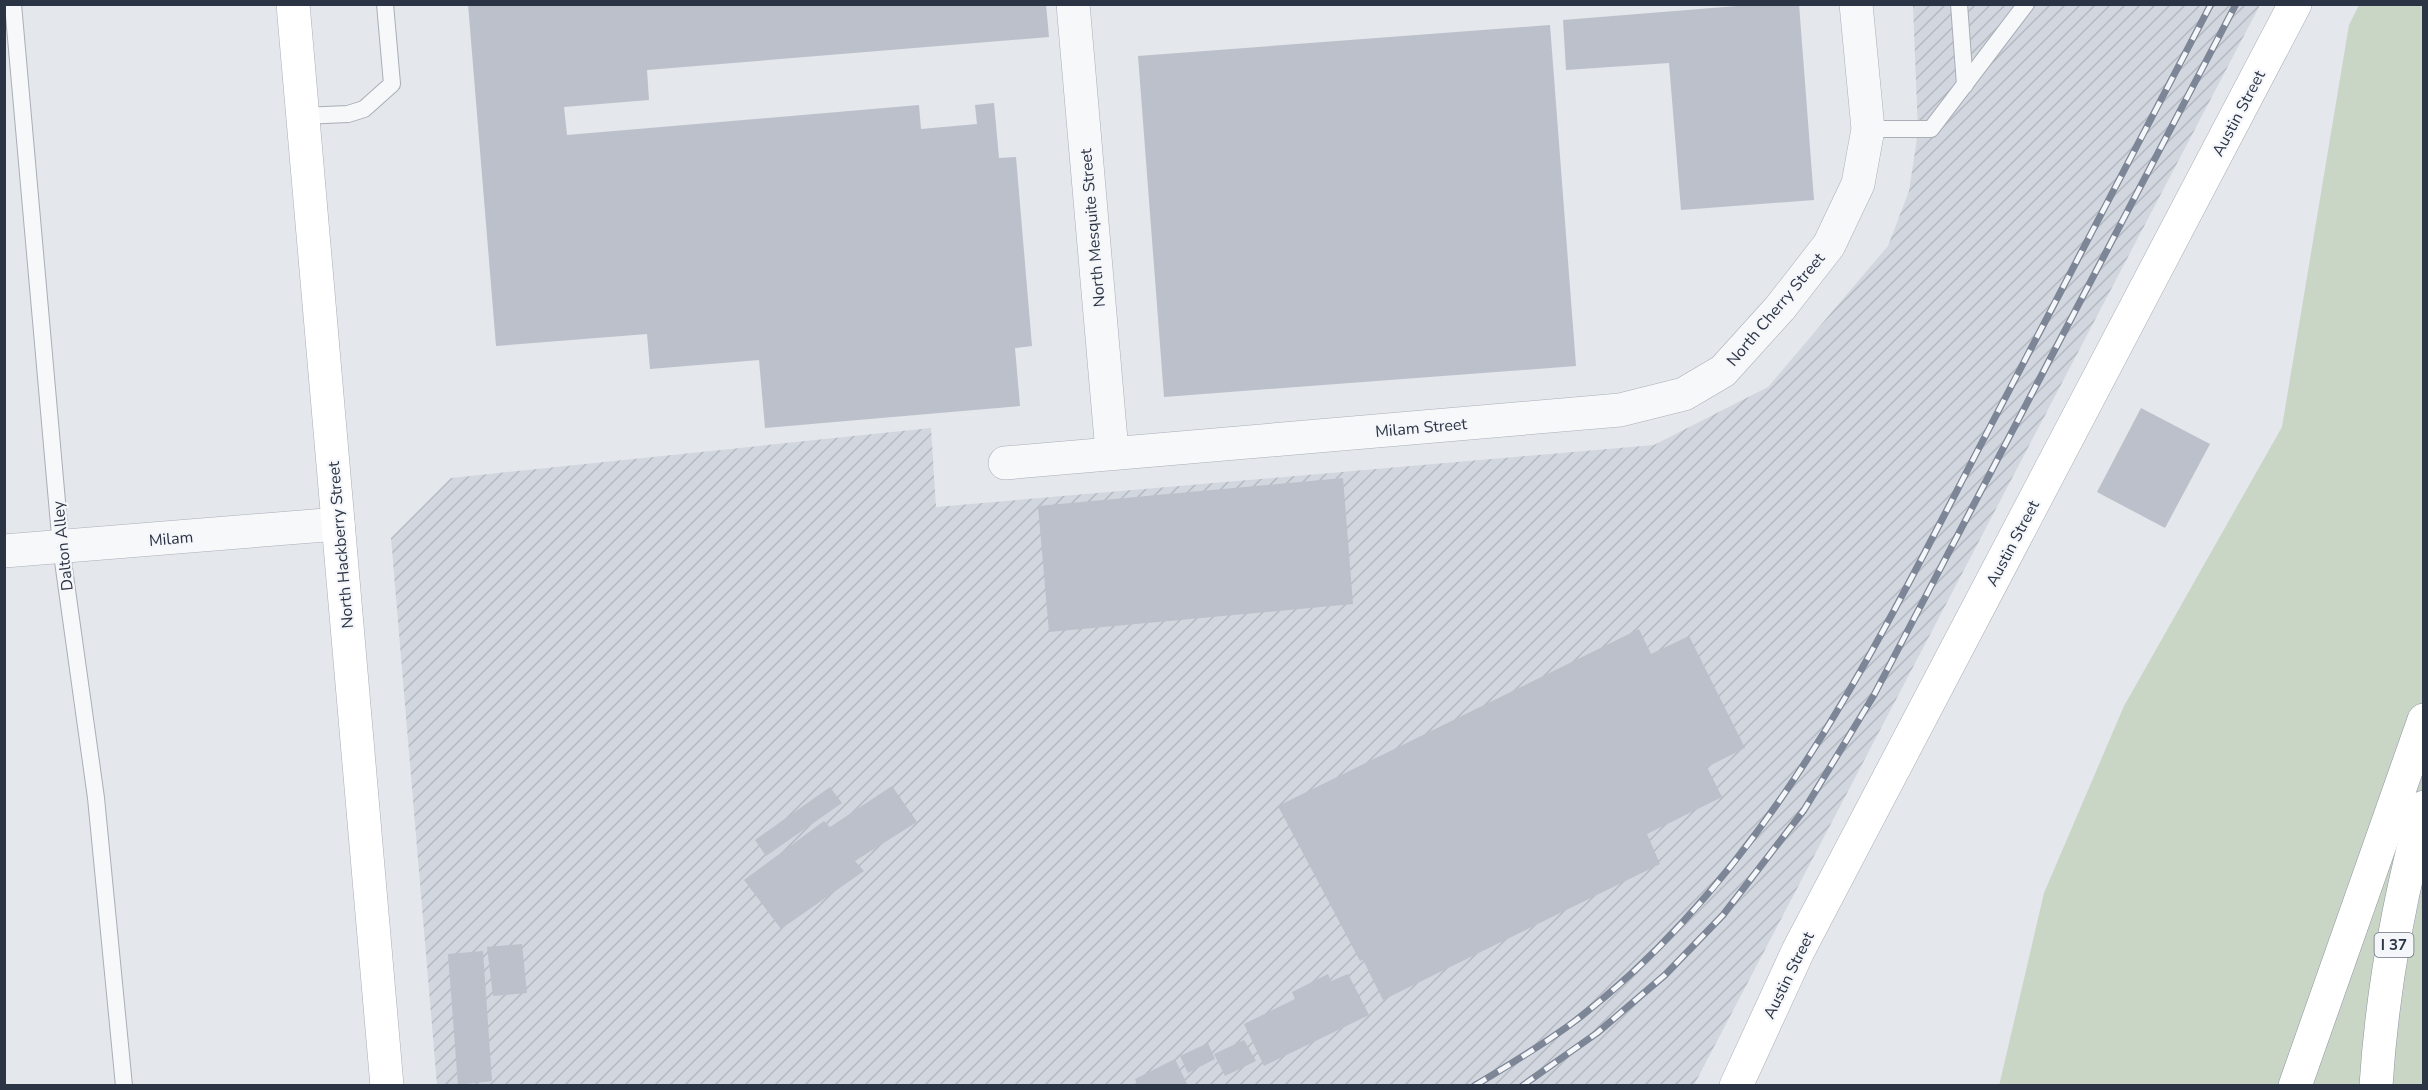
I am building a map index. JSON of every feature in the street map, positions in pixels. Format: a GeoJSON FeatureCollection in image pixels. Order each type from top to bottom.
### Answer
{"type":"FeatureCollection","features":[{"type":"Feature","properties":{"kind":"main road","name":"North Hackberry Street"},"geometry":{"type":"LineString","coordinates":[[293,4],[387,1086]]}},
{"type":"Feature","properties":{"kind":"main road","name":"Austin Street"},"geometry":{"type":"LineString","coordinates":[[1736,1086],[1798,951],[2295,4]]}},
{"type":"Feature","properties":{"kind":"main road"},"geometry":{"type":"LineString","coordinates":[[2295,1086],[2424,720]]}},
{"type":"Feature","properties":{"kind":"main road","name":"I 37"},"geometry":{"type":"LineString","coordinates":[[2376,1086],[2378,1055],[2402,888],[2424,807]]}},
{"type":"Feature","properties":{"kind":"street","name":"North Mesquite Street"},"geometry":{"type":"LineString","coordinates":[[1073,4],[1112,452]]}},
{"type":"Feature","properties":{"kind":"street","name":"North Cherry Street"},"geometry":{"type":"LineString","coordinates":[[1723,371],[1780,308],[1829,245],[1858,184],[1868,129],[1856,4]]}},
{"type":"Feature","properties":{"kind":"street","name":"Milam Street"},"geometry":{"type":"LineString","coordinates":[[1005,463],[1620,410],[1684,394],[1723,371]]}},
{"type":"Feature","properties":{"kind":"street","name":"Milam"},"geometry":{"type":"LineString","coordinates":[[4,551],[338,524]]}},
{"type":"Feature","properties":{"kind":"lane","name":"Dalton Alley"},"geometry":{"type":"LineString","coordinates":[[13,4],[61,547],[96,798],[124,1086]]}},
{"type":"Feature","properties":{"kind":"lane"},"geometry":{"type":"LineString","coordinates":[[302,116],[348,114],[364,109],[392,84],[385,4]]}},
{"type":"Feature","properties":{"kind":"lane"},"geometry":{"type":"LineString","coordinates":[[1959,4],[1965,85]]}},
{"type":"Feature","properties":{"kind":"lane"},"geometry":{"type":"LineString","coordinates":[[1868,129],[1931,129],[2026,4]]}},
{"type":"Feature","properties":{"kind":"shaded area"},"geometry":{"type":"Polygon","coordinates":[[[1913,5],[2260,5],[1694,1085],[437,1085],[391,538],[451,478],[931,428],[936,507],[1654,445],[1768,387],[1888,246],[1909,191],[1918,132],[1913,5]]]}},
{"type":"Feature","properties":{"kind":"green space"},"geometry":{"type":"Polygon","coordinates":[[[2359,5],[2423,5],[2423,1085],[1999,1086],[2044,893],[2124,706],[2282,427],[2349,25],[2359,5]]]}},
{"type":"Feature","properties":{"kind":"building"},"geometry":{"type":"Polygon","coordinates":[[[468,4],[1046,4],[1049,37],[647,70],[649,100],[564,107],[567,135],[919,105],[921,129],[977,124],[975,105],[994,103],[999,158],[1016,157],[1032,346],[1015,348],[1020,406],[765,428],[759,360],[650,369],[647,334],[496,346],[468,4]]]}},
{"type":"Feature","properties":{"kind":"building"},"geometry":{"type":"Polygon","coordinates":[[[1762,4],[1799,4],[1814,200],[1681,210],[1669,63],[1566,70],[1563,20],[1762,4]]]}},
{"type":"Feature","properties":{"kind":"building"},"geometry":{"type":"Polygon","coordinates":[[[1550,25],[1576,366],[1164,397],[1138,56],[1550,25]]]}},
{"type":"Feature","properties":{"kind":"building"},"geometry":{"type":"Polygon","coordinates":[[[2141,408],[2210,444],[2165,528],[2097,492],[2141,408]]]}},
{"type":"Feature","properties":{"kind":"building"},"geometry":{"type":"Polygon","coordinates":[[[1343,478],[1353,604],[1049,632],[1038,506],[1343,478]]]}},
{"type":"Feature","properties":{"kind":"building"},"geometry":{"type":"Polygon","coordinates":[[[1639,629],[1651,654],[1689,636],[1745,748],[1707,767],[1722,797],[1647,834],[1660,864],[1383,1000],[1278,806],[1639,629]]]}},
{"type":"Feature","properties":{"kind":"building"},"geometry":{"type":"Polygon","coordinates":[[[892,786],[917,822],[855,861],[864,871],[781,929],[744,880],[824,821],[830,827],[892,786]]]}},
{"type":"Feature","properties":{"kind":"building"},"geometry":{"type":"Polygon","coordinates":[[[830,787],[842,803],[766,856],[755,840],[830,787]]]}},
{"type":"Feature","properties":{"kind":"building"},"geometry":{"type":"Polygon","coordinates":[[[522,944],[527,993],[493,996],[487,947],[522,944]]]}},
{"type":"Feature","properties":{"kind":"building"},"geometry":{"type":"Polygon","coordinates":[[[483,951],[492,1081],[458,1085],[448,954],[483,951]]]}},
{"type":"Feature","properties":{"kind":"building"},"geometry":{"type":"Polygon","coordinates":[[[1328,974],[1331,981],[1348,974],[1369,1015],[1264,1066],[1244,1024],[1295,999],[1292,992],[1328,974]]]}},
{"type":"Feature","properties":{"kind":"building"},"geometry":{"type":"Polygon","coordinates":[[[1244,1040],[1256,1061],[1225,1076],[1214,1054],[1244,1040]]]}},
{"type":"Feature","properties":{"kind":"building"},"geometry":{"type":"Polygon","coordinates":[[[1208,1043],[1215,1059],[1188,1073],[1180,1056],[1208,1043]]]}},
{"type":"Feature","properties":{"kind":"building"},"geometry":{"type":"Polygon","coordinates":[[[1175,1059],[1188,1086],[1138,1086],[1135,1079],[1175,1059]]]}},
{"type":"Feature","properties":{"kind":"railway"},"geometry":{"type":"LineString","coordinates":[[1474,1086],[1563,1030],[1643,963],[1704,899],[1758,830],[1808,758],[1897,605],[2211,4]]}},
{"type":"Feature","properties":{"kind":"railway"},"geometry":{"type":"LineString","coordinates":[[1522,1086],[1597,1033],[1665,975],[1723,915],[1804,810],[1874,695],[2236,4]]}}]}
